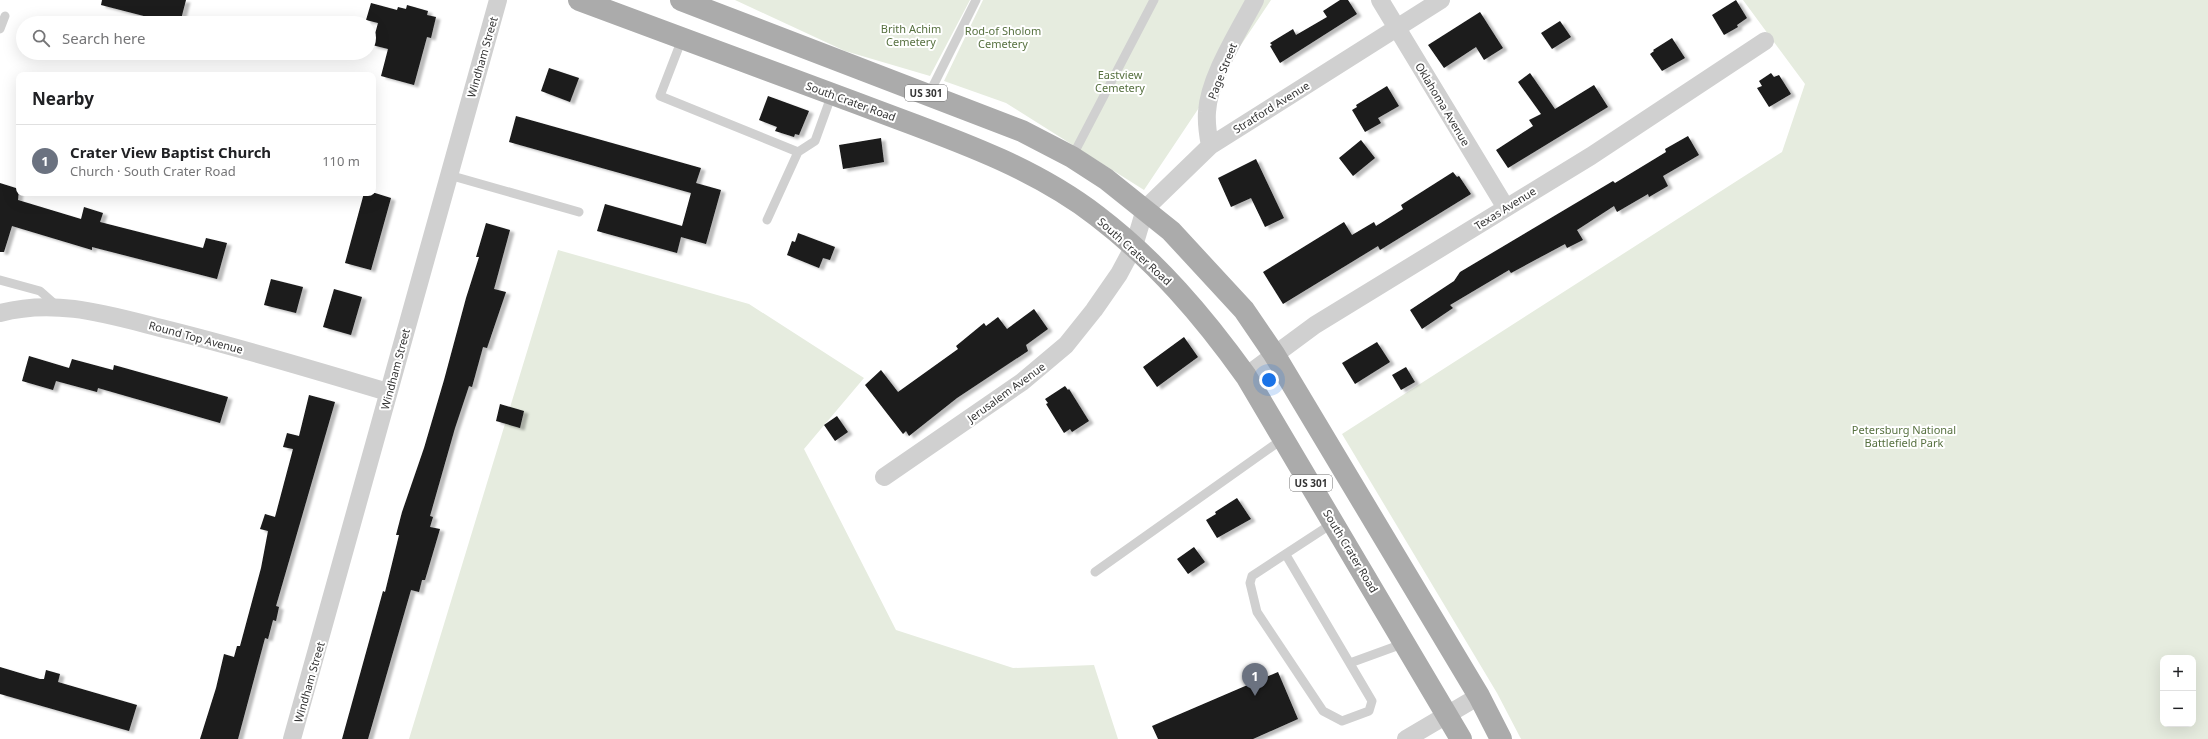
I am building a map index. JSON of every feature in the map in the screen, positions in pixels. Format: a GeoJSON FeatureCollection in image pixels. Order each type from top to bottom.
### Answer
{"type":"FeatureCollection","features":[{"type":"Feature","properties":{"kind":"main road","name":"South Crater Road"},"geometry":{"type":"LineString","coordinates":[[579,0],[943,135],[1013,165],[1055,188],[1096,215],[1134,246],[1186,298],[1217,335],[1246,376],[1406,642],[1461,739]]}},
{"type":"Feature","properties":{"kind":"main road","name":"US 301"},"geometry":{"type":"LineString","coordinates":[[690,2],[1022,131],[1072,158],[1106,179],[1171,231],[1244,310],[1274,354],[1479,696],[1501,739]]}},
{"type":"Feature","properties":{"kind":"street","name":"Windham Street"},"geometry":{"type":"LineString","coordinates":[[292,739],[498,0]]}},
{"type":"Feature","properties":{"kind":"street","name":"Page Street"},"geometry":{"type":"LineString","coordinates":[[1210,146],[1207,131],[1206,112],[1210,93],[1227,52],[1255,0]]}},
{"type":"Feature","properties":{"kind":"street","name":"Oklahoma Avenue"},"geometry":{"type":"LineString","coordinates":[[1380,0],[1506,208]]}},
{"type":"Feature","properties":{"kind":"street","name":"Stratford Avenue"},"geometry":{"type":"LineString","coordinates":[[1134,246],[1145,209],[1210,146],[1441,0]]}},
{"type":"Feature","properties":{"kind":"street","name":"Texas Avenue"},"geometry":{"type":"LineString","coordinates":[[1246,376],[1315,325],[1590,156],[1765,41]]}},
{"type":"Feature","properties":{"kind":"street","name":"Jerusalem Avenue"},"geometry":{"type":"LineString","coordinates":[[884,477],[1022,382],[1056,354],[1094,310],[1119,274],[1134,246]]}},
{"type":"Feature","properties":{"kind":"street","name":"Round Top Avenue"},"geometry":{"type":"LineString","coordinates":[[0,313],[19,308],[57,307],[98,312],[198,337],[388,392]]}},
{"type":"Feature","properties":{"kind":"street"},"geometry":{"type":"LineString","coordinates":[[1406,739],[1479,696]]}},
{"type":"Feature","properties":{"kind":"lane"},"geometry":{"type":"LineString","coordinates":[[929,94],[976,0]]}},
{"type":"Feature","properties":{"kind":"lane"},"geometry":{"type":"LineString","coordinates":[[1072,158],[1154,0]]}},
{"type":"Feature","properties":{"kind":"lane"},"geometry":{"type":"LineString","coordinates":[[0,29],[5,16]]}},
{"type":"Feature","properties":{"kind":"lane"},"geometry":{"type":"LineString","coordinates":[[682,39],[660,96],[798,152]]}},
{"type":"Feature","properties":{"kind":"lane"},"geometry":{"type":"LineString","coordinates":[[767,220],[798,152],[815,141],[832,94]]}},
{"type":"Feature","properties":{"kind":"lane"},"geometry":{"type":"LineString","coordinates":[[449,175],[579,212]]}},
{"type":"Feature","properties":{"kind":"lane"},"geometry":{"type":"LineString","coordinates":[[0,280],[40,291],[57,307]]}},
{"type":"Feature","properties":{"kind":"lane"},"geometry":{"type":"LineString","coordinates":[[1095,572],[1284,438]]}},
{"type":"Feature","properties":{"kind":"lane"},"geometry":{"type":"LineString","coordinates":[[1286,554],[1372,701],[1369,711],[1342,721],[1323,712],[1257,612],[1250,583],[1252,576],[1286,554],[1334,523]]}},
{"type":"Feature","properties":{"kind":"lane"},"geometry":{"type":"LineString","coordinates":[[1350,663],[1406,642]]}},
{"type":"Feature","properties":{"kind":"green space","name":"Brith Achim Cemetery"},"geometry":{"type":"Polygon","coordinates":[[[735,0],[970,0],[930,76],[845,51],[735,0]]]}},
{"type":"Feature","properties":{"kind":"green space","name":"Eastview Cemetery"},"geometry":{"type":"Polygon","coordinates":[[[983,0],[1271,0],[1144,190],[1006,103],[944,81],[983,0]]]}},
{"type":"Feature","properties":{"kind":"green space","name":"Petersburg National Battlefield Park"},"geometry":{"type":"Polygon","coordinates":[[[1743,0],[2208,0],[2208,739],[1521,739],[1497,693],[1342,434],[1782,152],[1805,84],[1743,0]]]}},
{"type":"Feature","properties":{"kind":"green space"},"geometry":{"type":"Polygon","coordinates":[[[558,250],[749,304],[864,378],[804,449],[896,630],[1013,668],[1094,665],[1118,739],[409,739],[558,250]]]}},
{"type":"Feature","properties":{"kind":"building"},"geometry":{"type":"Polygon","coordinates":[[[102,0],[186,0],[182,16],[144,16],[101,5],[102,0]]]}},
{"type":"Feature","properties":{"kind":"building"},"geometry":{"type":"Polygon","coordinates":[[[1340,0],[1348,0],[1357,14],[1280,63],[1270,46],[1272,45],[1270,43],[1293,29],[1296,35],[1327,17],[1323,11],[1340,0]]]}},
{"type":"Feature","properties":{"kind":"building"},"geometry":{"type":"Polygon","coordinates":[[[1736,0],[1747,18],[1737,25],[1738,27],[1724,35],[1712,15],[1736,0]]]}},
{"type":"Feature","properties":{"kind":"building"},"geometry":{"type":"Polygon","coordinates":[[[371,3],[397,10],[398,7],[406,9],[407,5],[428,11],[427,15],[436,17],[431,38],[427,37],[414,85],[381,76],[388,49],[376,46],[376,30],[378,23],[376,22],[376,16],[367,16],[371,3]]]}},
{"type":"Feature","properties":{"kind":"building"},"geometry":{"type":"Polygon","coordinates":[[[1480,12],[1503,48],[1484,60],[1476,47],[1444,68],[1428,45],[1480,12]]]}},
{"type":"Feature","properties":{"kind":"building"},"geometry":{"type":"Polygon","coordinates":[[[1560,21],[1571,37],[1552,49],[1541,33],[1560,21]]]}},
{"type":"Feature","properties":{"kind":"building"},"geometry":{"type":"Polygon","coordinates":[[[1672,38],[1685,58],[1662,71],[1650,54],[1654,51],[1653,50],[1672,38]]]}},
{"type":"Feature","properties":{"kind":"building"},"geometry":{"type":"Polygon","coordinates":[[[549,68],[579,78],[570,102],[541,91],[549,68]]]}},
{"type":"Feature","properties":{"kind":"building"},"geometry":{"type":"Polygon","coordinates":[[[1530,73],[1555,109],[1594,85],[1608,107],[1508,168],[1496,150],[1533,126],[1529,120],[1541,114],[1518,82],[1530,73]]]}},
{"type":"Feature","properties":{"kind":"building"},"geometry":{"type":"Polygon","coordinates":[[[1771,73],[1774,77],[1779,75],[1791,94],[1769,107],[1757,88],[1762,86],[1759,81],[1771,73]]]}},
{"type":"Feature","properties":{"kind":"building"},"geometry":{"type":"Polygon","coordinates":[[[1387,86],[1399,106],[1378,118],[1381,123],[1365,132],[1352,110],[1357,107],[1356,105],[1387,86]]]}},
{"type":"Feature","properties":{"kind":"building"},"geometry":{"type":"Polygon","coordinates":[[[768,96],[809,111],[799,135],[795,134],[794,137],[775,131],[777,127],[759,120],[768,96]]]}},
{"type":"Feature","properties":{"kind":"building"},"geometry":{"type":"Polygon","coordinates":[[[516,116],[701,168],[696,183],[721,190],[706,244],[681,237],[677,253],[597,231],[605,204],[682,226],[691,193],[509,142],[516,116]]]}},
{"type":"Feature","properties":{"kind":"building"},"geometry":{"type":"Polygon","coordinates":[[[1688,136],[1699,155],[1663,176],[1668,186],[1649,197],[1648,194],[1617,212],[1614,206],[1577,230],[1583,240],[1567,248],[1565,244],[1511,273],[1509,270],[1450,305],[1453,308],[1422,329],[1410,310],[1454,281],[1460,272],[1613,181],[1615,183],[1666,152],[1665,149],[1688,136]]]}},
{"type":"Feature","properties":{"kind":"building"},"geometry":{"type":"Polygon","coordinates":[[[881,138],[884,162],[843,169],[839,145],[881,138]]]}},
{"type":"Feature","properties":{"kind":"building"},"geometry":{"type":"Polygon","coordinates":[[[1361,140],[1375,158],[1353,176],[1339,158],[1361,140]]]}},
{"type":"Feature","properties":{"kind":"building"},"geometry":{"type":"Polygon","coordinates":[[[1256,159],[1284,218],[1265,227],[1251,198],[1231,207],[1218,178],[1256,159]]]}},
{"type":"Feature","properties":{"kind":"building"},"geometry":{"type":"Polygon","coordinates":[[[1453,172],[1457,177],[1459,176],[1471,194],[1380,250],[1378,246],[1283,304],[1263,272],[1344,222],[1352,235],[1374,222],[1376,226],[1403,209],[1401,205],[1453,172]]]}},
{"type":"Feature","properties":{"kind":"building"},"geometry":{"type":"Polygon","coordinates":[[[0,183],[16,188],[16,196],[18,196],[18,200],[81,219],[84,207],[103,213],[100,222],[151,235],[203,248],[206,238],[227,243],[217,279],[92,247],[92,250],[12,226],[4,252],[0,252],[0,183]]]}},
{"type":"Feature","properties":{"kind":"building"},"geometry":{"type":"Polygon","coordinates":[[[376,193],[391,198],[371,270],[345,263],[363,196],[376,196],[376,193]]]}},
{"type":"Feature","properties":{"kind":"building"},"geometry":{"type":"Polygon","coordinates":[[[486,223],[510,230],[494,289],[506,292],[487,348],[483,347],[472,387],[469,386],[455,428],[430,516],[433,517],[430,527],[440,529],[425,580],[422,580],[419,592],[411,590],[368,739],[342,739],[383,591],[385,592],[399,535],[396,535],[402,512],[424,448],[444,380],[466,298],[479,257],[476,257],[486,223]]]}},
{"type":"Feature","properties":{"kind":"building"},"geometry":{"type":"Polygon","coordinates":[[[798,233],[835,247],[830,260],[823,258],[819,268],[787,255],[792,241],[795,242],[798,233]]]}},
{"type":"Feature","properties":{"kind":"building"},"geometry":{"type":"Polygon","coordinates":[[[271,279],[303,287],[296,313],[264,305],[271,279]]]}},
{"type":"Feature","properties":{"kind":"building"},"geometry":{"type":"Polygon","coordinates":[[[334,289],[362,297],[351,335],[323,327],[334,289]]]}},
{"type":"Feature","properties":{"kind":"building"},"geometry":{"type":"Polygon","coordinates":[[[1034,309],[1048,329],[1026,345],[1028,351],[957,398],[909,436],[906,431],[903,434],[865,385],[881,370],[898,392],[958,349],[956,346],[984,323],[986,326],[998,317],[1007,329],[1034,309]]]}},
{"type":"Feature","properties":{"kind":"building"},"geometry":{"type":"Polygon","coordinates":[[[1184,337],[1198,357],[1157,387],[1143,367],[1184,337]]]}},
{"type":"Feature","properties":{"kind":"building"},"geometry":{"type":"Polygon","coordinates":[[[1377,342],[1390,362],[1355,384],[1342,363],[1377,342]]]}},
{"type":"Feature","properties":{"kind":"building"},"geometry":{"type":"Polygon","coordinates":[[[29,356],[69,368],[72,359],[113,370],[114,365],[228,397],[220,423],[98,388],[97,392],[56,381],[53,390],[22,381],[29,356]]]}},
{"type":"Feature","properties":{"kind":"building"},"geometry":{"type":"Polygon","coordinates":[[[1406,367],[1415,382],[1401,390],[1392,375],[1406,367]]]}},
{"type":"Feature","properties":{"kind":"building"},"geometry":{"type":"Polygon","coordinates":[[[1065,386],[1068,390],[1069,389],[1089,421],[1072,432],[1070,429],[1064,433],[1046,404],[1048,403],[1045,399],[1065,386]]]}},
{"type":"Feature","properties":{"kind":"building"},"geometry":{"type":"Polygon","coordinates":[[[309,395],[335,402],[276,606],[279,607],[276,621],[273,620],[268,639],[265,638],[238,739],[200,739],[216,688],[224,654],[234,657],[237,646],[240,646],[261,568],[268,531],[260,529],[265,514],[275,517],[293,449],[283,447],[287,433],[299,436],[309,395]]]}},
{"type":"Feature","properties":{"kind":"building"},"geometry":{"type":"Polygon","coordinates":[[[500,404],[524,411],[520,428],[496,421],[500,404]]]}},
{"type":"Feature","properties":{"kind":"building"},"geometry":{"type":"Polygon","coordinates":[[[837,416],[848,432],[835,441],[824,425],[837,416]]]}},
{"type":"Feature","properties":{"kind":"building"},"geometry":{"type":"Polygon","coordinates":[[[1237,498],[1251,519],[1217,538],[1206,520],[1216,514],[1215,512],[1237,498]]]}},
{"type":"Feature","properties":{"kind":"building"},"geometry":{"type":"Polygon","coordinates":[[[1194,547],[1205,562],[1188,574],[1177,559],[1194,547]]]}},
{"type":"Feature","properties":{"kind":"building"},"geometry":{"type":"Polygon","coordinates":[[[0,667],[40,679],[44,679],[46,670],[60,674],[58,682],[137,705],[129,731],[0,694],[0,667]]]}},
{"type":"Feature","properties":{"kind":"building"},"geometry":{"type":"Polygon","coordinates":[[[1278,672],[1298,719],[1253,739],[1158,739],[1152,726],[1278,672]]]}},
{"type":"Feature","properties":{"kind":"place","name":"Crater View Baptist Church"},"geometry":{"type":"Point","coordinates":[1255,696]}},
{"type":"Feature","properties":{"kind":"park label","name":"Rod-of Sholom Cemetery"},"geometry":{"type":"Point","coordinates":[1003,36]}}]}
